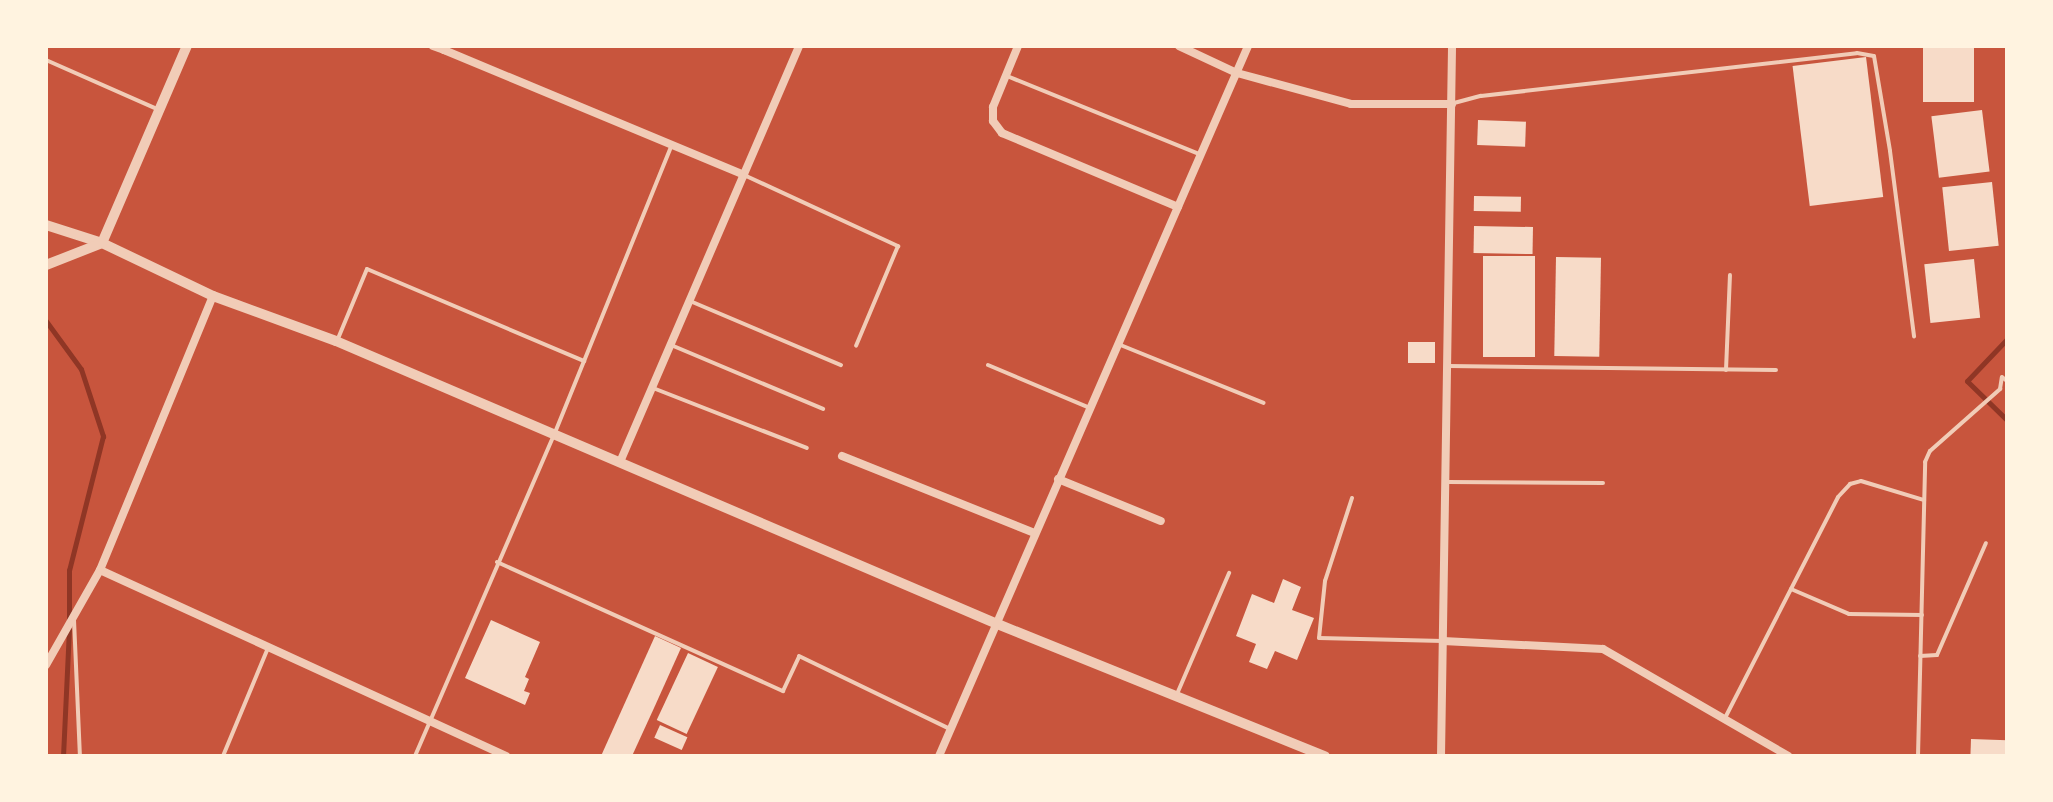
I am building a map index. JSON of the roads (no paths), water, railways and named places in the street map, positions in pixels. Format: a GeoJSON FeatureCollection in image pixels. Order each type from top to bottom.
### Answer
{"type":"FeatureCollection","features":[{"type":"Feature","properties":{"kind":"street"},"geometry":{"type":"LineString","coordinates":[[46,265],[102,243],[187,46]]}},
{"type":"Feature","properties":{"kind":"street"},"geometry":{"type":"LineString","coordinates":[[433,46],[445,48],[744,175]]}},
{"type":"Feature","properties":{"kind":"street"},"geometry":{"type":"LineString","coordinates":[[620,462],[799,46]]}},
{"type":"Feature","properties":{"kind":"street"},"geometry":{"type":"LineString","coordinates":[[1018,46],[993,107],[993,121],[1002,133],[1178,207]]}},
{"type":"Feature","properties":{"kind":"street"},"geometry":{"type":"LineString","coordinates":[[1179,46],[1237,73],[1351,104],[1452,104]]}},
{"type":"Feature","properties":{"kind":"street"},"geometry":{"type":"LineString","coordinates":[[939,756],[1248,46]]}},
{"type":"Feature","properties":{"kind":"street"},"geometry":{"type":"LineString","coordinates":[[1441,756],[1448,482],[1452,46]]}},
{"type":"Feature","properties":{"kind":"street"},"geometry":{"type":"LineString","coordinates":[[48,223],[102,243],[213,296],[336,341],[995,623],[1325,756]]}},
{"type":"Feature","properties":{"kind":"street"},"geometry":{"type":"LineString","coordinates":[[46,665],[100,570],[213,296]]}},
{"type":"Feature","properties":{"kind":"street"},"geometry":{"type":"LineString","coordinates":[[842,456],[1035,533]]}},
{"type":"Feature","properties":{"kind":"street"},"geometry":{"type":"LineString","coordinates":[[1058,479],[1161,521]]}},
{"type":"Feature","properties":{"kind":"street"},"geometry":{"type":"LineString","coordinates":[[100,570],[506,756]]}},
{"type":"Feature","properties":{"kind":"street"},"geometry":{"type":"LineString","coordinates":[[1443,641],[1603,649],[1788,756]]}},
{"type":"Feature","properties":{"kind":"lane"},"geometry":{"type":"LineString","coordinates":[[1452,104],[1481,96],[1842,54],[1866,52],[1874,56],[1890,151],[1914,336]]}},
{"type":"Feature","properties":{"kind":"lane"},"geometry":{"type":"LineString","coordinates":[[46,60],[159,110]]}},
{"type":"Feature","properties":{"kind":"lane"},"geometry":{"type":"LineString","coordinates":[[1006,76],[1201,155]]}},
{"type":"Feature","properties":{"kind":"lane"},"geometry":{"type":"LineString","coordinates":[[415,756],[554,435],[672,145]]}},
{"type":"Feature","properties":{"kind":"lane"},"geometry":{"type":"LineString","coordinates":[[744,175],[898,246],[856,346]]}},
{"type":"Feature","properties":{"kind":"lane"},"geometry":{"type":"LineString","coordinates":[[336,341],[367,269],[584,361]]}},
{"type":"Feature","properties":{"kind":"lane"},"geometry":{"type":"LineString","coordinates":[[1726,370],[1730,275]]}},
{"type":"Feature","properties":{"kind":"lane"},"geometry":{"type":"LineString","coordinates":[[690,301],[841,365]]}},
{"type":"Feature","properties":{"kind":"lane"},"geometry":{"type":"LineString","coordinates":[[1118,344],[1264,403]]}},
{"type":"Feature","properties":{"kind":"lane"},"geometry":{"type":"LineString","coordinates":[[671,345],[823,409]]}},
{"type":"Feature","properties":{"kind":"lane"},"geometry":{"type":"LineString","coordinates":[[988,365],[1090,408]]}},
{"type":"Feature","properties":{"kind":"lane"},"geometry":{"type":"LineString","coordinates":[[1449,366],[1776,370]]}},
{"type":"Feature","properties":{"kind":"lane"},"geometry":{"type":"LineString","coordinates":[[1918,756],[1925,462],[1930,451],[2000,389],[2002,377],[2007,381]]}},
{"type":"Feature","properties":{"kind":"lane"},"geometry":{"type":"LineString","coordinates":[[652,387],[807,448]]}},
{"type":"Feature","properties":{"kind":"lane"},"geometry":{"type":"LineString","coordinates":[[1725,718],[1838,497],[1850,484],[1861,481],[1924,500]]}},
{"type":"Feature","properties":{"kind":"lane"},"geometry":{"type":"LineString","coordinates":[[1448,482],[1603,483]]}},
{"type":"Feature","properties":{"kind":"lane"},"geometry":{"type":"LineString","coordinates":[[1352,498],[1325,581],[1319,638],[1443,641]]}},
{"type":"Feature","properties":{"kind":"lane"},"geometry":{"type":"LineString","coordinates":[[1920,656],[1937,655],[1986,543]]}},
{"type":"Feature","properties":{"kind":"lane"},"geometry":{"type":"LineString","coordinates":[[497,562],[783,691],[799,656],[950,729]]}},
{"type":"Feature","properties":{"kind":"lane"},"geometry":{"type":"LineString","coordinates":[[1176,696],[1229,573]]}},
{"type":"Feature","properties":{"kind":"lane"},"geometry":{"type":"LineString","coordinates":[[1791,589],[1849,614],[1922,615]]}},
{"type":"Feature","properties":{"kind":"lane"},"geometry":{"type":"LineString","coordinates":[[73,619],[80,756]]}},
{"type":"Feature","properties":{"kind":"lane"},"geometry":{"type":"LineString","coordinates":[[223,756],[268,648]]}},
{"type":"Feature","properties":{"kind":"waterway"},"geometry":{"type":"LineString","coordinates":[[46,321],[81,369],[103,436],[69,570],[69,619]]}},
{"type":"Feature","properties":{"kind":"waterway"},"geometry":{"type":"LineString","coordinates":[[2007,339],[1967,381],[2007,420]]}},
{"type":"Feature","properties":{"kind":"waterway"},"geometry":{"type":"LineString","coordinates":[[63,756],[69,629]]}}]}
